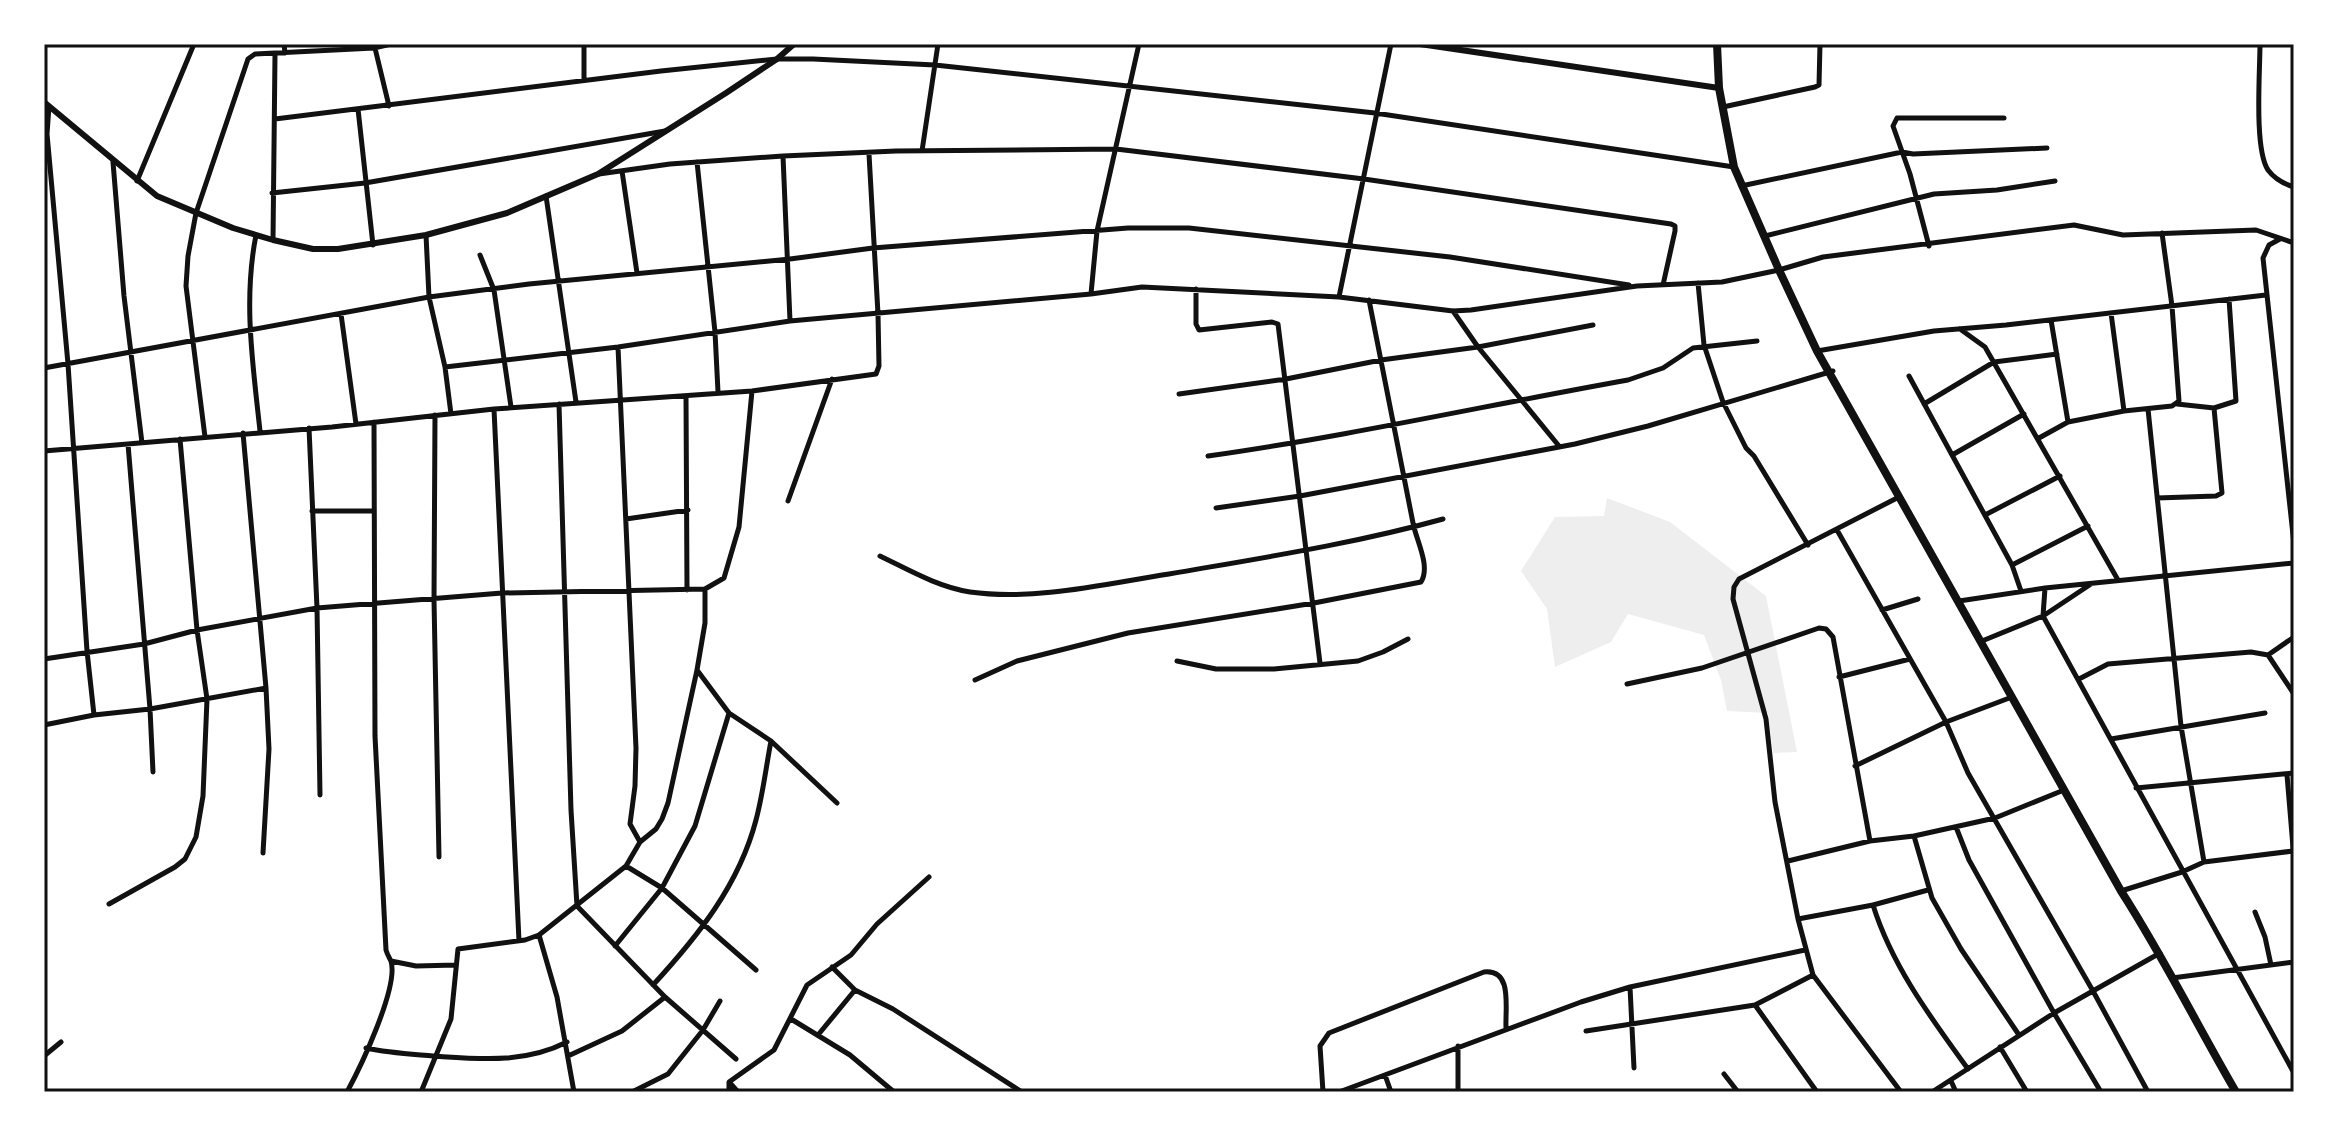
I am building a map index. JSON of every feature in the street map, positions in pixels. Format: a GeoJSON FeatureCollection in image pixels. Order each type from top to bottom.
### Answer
{"type":"FeatureCollection","features":[{"type":"Feature","properties":{"kind":"main road"},"geometry":{"type":"LineString","coordinates":[[1717,44],[1719,88],[1740,186],[1817,351],[2236,1092]]}},
{"type":"Feature","properties":{"kind":"street"},"geometry":{"type":"LineString","coordinates":[[136,182],[194,44]]}},
{"type":"Feature","properties":{"kind":"street"},"geometry":{"type":"LineString","coordinates":[[284,44],[285,53]]}},
{"type":"Feature","properties":{"kind":"street"},"geometry":{"type":"LineString","coordinates":[[205,437],[191,342],[186,286],[188,256],[196,213],[248,59],[255,54],[391,44]]}},
{"type":"Feature","properties":{"kind":"street"},"geometry":{"type":"LineString","coordinates":[[584,44],[584,79]]}},
{"type":"Feature","properties":{"kind":"street"},"geometry":{"type":"LineString","coordinates":[[46,104],[136,182],[157,196],[196,213],[256,235],[313,249],[373,245],[426,235],[507,213],[598,174],[670,130],[777,59],[794,44]]}},
{"type":"Feature","properties":{"kind":"street"},"geometry":{"type":"LineString","coordinates":[[922,151],[938,44]]}},
{"type":"Feature","properties":{"kind":"street"},"geometry":{"type":"LineString","coordinates":[[1091,294],[1097,231],[1139,44]]}},
{"type":"Feature","properties":{"kind":"street"},"geometry":{"type":"LineString","coordinates":[[1339,297],[1391,44]]}},
{"type":"Feature","properties":{"kind":"street"},"geometry":{"type":"LineString","coordinates":[[1420,44],[1719,88]]}},
{"type":"Feature","properties":{"kind":"street"},"geometry":{"type":"LineString","coordinates":[[1723,107],[1819,85],[1820,44]]}},
{"type":"Feature","properties":{"kind":"street"},"geometry":{"type":"LineString","coordinates":[[2260,44],[2263,160],[2277,179],[2294,187]]}},
{"type":"Feature","properties":{"kind":"street"},"geometry":{"type":"LineString","coordinates":[[374,46],[389,106]]}},
{"type":"Feature","properties":{"kind":"street"},"geometry":{"type":"LineString","coordinates":[[273,240],[275,54]]}},
{"type":"Feature","properties":{"kind":"street"},"geometry":{"type":"LineString","coordinates":[[275,119],[584,79],[777,59],[935,65],[1375,113],[1734,167]]}},
{"type":"Feature","properties":{"kind":"street"},"geometry":{"type":"LineString","coordinates":[[46,104],[94,715]]}},
{"type":"Feature","properties":{"kind":"street"},"geometry":{"type":"LineString","coordinates":[[358,109],[373,245]]}},
{"type":"Feature","properties":{"kind":"street"},"geometry":{"type":"LineString","coordinates":[[1929,246],[1893,126],[1897,118],[2004,118]]}},
{"type":"Feature","properties":{"kind":"street"},"geometry":{"type":"LineString","coordinates":[[272,193],[365,183],[670,130]]}},
{"type":"Feature","properties":{"kind":"street"},"geometry":{"type":"LineString","coordinates":[[1740,186],[1902,152],[2047,148]]}},
{"type":"Feature","properties":{"kind":"street"},"geometry":{"type":"LineString","coordinates":[[598,174],[783,156],[1116,149],[1364,179],[1671,224],[1675,226],[1675,231],[1663,285]]}},
{"type":"Feature","properties":{"kind":"street"},"geometry":{"type":"LineString","coordinates":[[44,451],[511,407],[752,391],[872,375],[878,371],[878,314],[869,154]]}},
{"type":"Feature","properties":{"kind":"street"},"geometry":{"type":"LineString","coordinates":[[783,156],[790,259],[790,321]]}},
{"type":"Feature","properties":{"kind":"street"},"geometry":{"type":"LineString","coordinates":[[113,162],[142,443]]}},
{"type":"Feature","properties":{"kind":"street"},"geometry":{"type":"LineString","coordinates":[[697,162],[709,266],[718,392]]}},
{"type":"Feature","properties":{"kind":"street"},"geometry":{"type":"LineString","coordinates":[[622,171],[637,273]]}},
{"type":"Feature","properties":{"kind":"street"},"geometry":{"type":"LineString","coordinates":[[1764,236],[1952,192],[1997,190],[2055,181]]}},
{"type":"Feature","properties":{"kind":"street"},"geometry":{"type":"LineString","coordinates":[[546,196],[576,402]]}},
{"type":"Feature","properties":{"kind":"street"},"geometry":{"type":"LineString","coordinates":[[445,367],[618,347],[790,321],[1142,287],[1339,297],[1453,311],[1502,307],[1637,286],[1722,282],[1823,257],[1929,246],[2074,225],[2123,235],[2256,230],[2294,243]]}},
{"type":"Feature","properties":{"kind":"street"},"geometry":{"type":"LineString","coordinates":[[44,368],[429,297],[873,248],[1128,228],[1189,228],[1450,257],[1637,286]]}},
{"type":"Feature","properties":{"kind":"street"},"geometry":{"type":"LineString","coordinates":[[2162,233],[2180,396],[2176,404]]}},
{"type":"Feature","properties":{"kind":"street"},"geometry":{"type":"LineString","coordinates":[[256,235],[249,286],[249,332],[260,431]]}},
{"type":"Feature","properties":{"kind":"street"},"geometry":{"type":"LineString","coordinates":[[426,235],[429,297],[445,367],[451,414]]}},
{"type":"Feature","properties":{"kind":"street"},"geometry":{"type":"LineString","coordinates":[[2281,238],[2265,250],[2266,295],[2294,541]]}},
{"type":"Feature","properties":{"kind":"street"},"geometry":{"type":"LineString","coordinates":[[480,255],[494,290],[511,407]]}},
{"type":"Feature","properties":{"kind":"street"},"geometry":{"type":"LineString","coordinates":[[1698,283],[1704,345],[1723,402],[1746,448],[1754,456],[1808,545]]}},
{"type":"Feature","properties":{"kind":"street"},"geometry":{"type":"LineString","coordinates":[[1196,289],[1196,324],[1199,330],[1272,322],[1278,324],[1320,663]]}},
{"type":"Feature","properties":{"kind":"street"},"geometry":{"type":"LineString","coordinates":[[1817,351],[1934,331],[2266,295]]}},
{"type":"Feature","properties":{"kind":"street"},"geometry":{"type":"LineString","coordinates":[[2039,438],[2068,422],[2124,411],[2176,404],[2214,408],[2236,401],[2229,299]]}},
{"type":"Feature","properties":{"kind":"street"},"geometry":{"type":"LineString","coordinates":[[975,680],[1017,661],[1128,633],[1421,582],[1425,576],[1424,566],[1413,527],[1369,300]]}},
{"type":"Feature","properties":{"kind":"street"},"geometry":{"type":"LineString","coordinates":[[1453,311],[1478,347],[1559,447]]}},
{"type":"Feature","properties":{"kind":"street"},"geometry":{"type":"LineString","coordinates":[[2111,313],[2124,411]]}},
{"type":"Feature","properties":{"kind":"street"},"geometry":{"type":"LineString","coordinates":[[341,314],[356,424]]}},
{"type":"Feature","properties":{"kind":"street"},"geometry":{"type":"LineString","coordinates":[[2051,320],[2068,422]]}},
{"type":"Feature","properties":{"kind":"street"},"geometry":{"type":"LineString","coordinates":[[1179,394],[1286,379],[1593,325]]}},
{"type":"Feature","properties":{"kind":"street"},"geometry":{"type":"LineString","coordinates":[[1960,329],[1985,347],[2118,580]]}},
{"type":"Feature","properties":{"kind":"street"},"geometry":{"type":"LineString","coordinates":[[1208,456],[1295,444],[1646,375],[1693,348],[1757,341]]}},
{"type":"Feature","properties":{"kind":"street"},"geometry":{"type":"LineString","coordinates":[[618,347],[636,748],[630,824],[640,842]]}},
{"type":"Feature","properties":{"kind":"street"},"geometry":{"type":"LineString","coordinates":[[1924,404],[1994,362],[2057,354]]}},
{"type":"Feature","properties":{"kind":"street"},"geometry":{"type":"LineString","coordinates":[[1216,508],[1300,496],[1559,447],[1648,426],[1831,371]]}},
{"type":"Feature","properties":{"kind":"street"},"geometry":{"type":"LineString","coordinates":[[1909,376],[2012,565],[2021,591]]}},
{"type":"Feature","properties":{"kind":"street"},"geometry":{"type":"LineString","coordinates":[[788,501],[832,379]]}},
{"type":"Feature","properties":{"kind":"street"},"geometry":{"type":"LineString","coordinates":[[44,659],[144,644],[197,630],[317,608],[502,593],[705,589],[724,578],[739,527],[752,391]]}},
{"type":"Feature","properties":{"kind":"street"},"geometry":{"type":"LineString","coordinates":[[686,396],[687,590]]}},
{"type":"Feature","properties":{"kind":"street"},"geometry":{"type":"LineString","coordinates":[[559,404],[563,591],[577,906],[665,997],[736,1059]]}},
{"type":"Feature","properties":{"kind":"street"},"geometry":{"type":"LineString","coordinates":[[2157,498],[2216,496],[2222,493],[2214,408]]}},
{"type":"Feature","properties":{"kind":"street"},"geometry":{"type":"LineString","coordinates":[[494,409],[519,941]]}},
{"type":"Feature","properties":{"kind":"street"},"geometry":{"type":"LineString","coordinates":[[2148,409],[2181,726],[2204,862]]}},
{"type":"Feature","properties":{"kind":"street"},"geometry":{"type":"LineString","coordinates":[[1952,455],[2024,414]]}},
{"type":"Feature","properties":{"kind":"street"},"geometry":{"type":"LineString","coordinates":[[435,415],[434,600],[439,857]]}},
{"type":"Feature","properties":{"kind":"street"},"geometry":{"type":"LineString","coordinates":[[347,1092],[384,1012],[390,987],[391,961],[386,950],[376,750],[374,422]]}},
{"type":"Feature","properties":{"kind":"street"},"geometry":{"type":"LineString","coordinates":[[309,428],[317,608],[320,795]]}},
{"type":"Feature","properties":{"kind":"street"},"geometry":{"type":"LineString","coordinates":[[243,433],[261,618],[269,749],[263,853]]}},
{"type":"Feature","properties":{"kind":"street"},"geometry":{"type":"LineString","coordinates":[[109,904],[185,859],[196,837],[203,796],[207,699],[197,630],[180,439]]}},
{"type":"Feature","properties":{"kind":"street"},"geometry":{"type":"LineString","coordinates":[[128,444],[153,772]]}},
{"type":"Feature","properties":{"kind":"street"},"geometry":{"type":"LineString","coordinates":[[1985,515],[2060,476]]}},
{"type":"Feature","properties":{"kind":"street"},"geometry":{"type":"LineString","coordinates":[[1898,1091],[1813,975],[1798,919],[1775,802],[1766,719],[1733,599],[1734,587],[1739,579],[1752,571],[1899,497]]}},
{"type":"Feature","properties":{"kind":"street"},"geometry":{"type":"LineString","coordinates":[[626,519],[688,510]]}},
{"type":"Feature","properties":{"kind":"street"},"geometry":{"type":"LineString","coordinates":[[312,511],[374,511]]}},
{"type":"Feature","properties":{"kind":"street"},"geometry":{"type":"LineString","coordinates":[[880,556],[941,586],[998,594],[1053,591],[1307,550],[1443,519]]}},
{"type":"Feature","properties":{"kind":"street"},"geometry":{"type":"LineString","coordinates":[[2012,565],[2088,526]]}},
{"type":"Feature","properties":{"kind":"street"},"geometry":{"type":"LineString","coordinates":[[1837,530],[1946,722],[1968,773],[2148,1092]]}},
{"type":"Feature","properties":{"kind":"street"},"geometry":{"type":"LineString","coordinates":[[1959,601],[2045,588],[2294,563]]}},
{"type":"Feature","properties":{"kind":"street"},"geometry":{"type":"LineString","coordinates":[[1982,641],[2043,616],[2091,584]]}},
{"type":"Feature","properties":{"kind":"street"},"geometry":{"type":"LineString","coordinates":[[2045,588],[2043,616],[2294,1073]]}},
{"type":"Feature","properties":{"kind":"street"},"geometry":{"type":"LineString","coordinates":[[421,1092],[451,1019],[457,953],[462,947],[519,941],[539,935],[626,866],[640,842],[656,829],[668,803],[697,670],[705,623],[705,589]]}},
{"type":"Feature","properties":{"kind":"street"},"geometry":{"type":"LineString","coordinates":[[1882,610],[1918,599]]}},
{"type":"Feature","properties":{"kind":"street"},"geometry":{"type":"LineString","coordinates":[[1627,684],[1702,668],[1819,628],[1826,629],[1833,637],[1870,841]]}},
{"type":"Feature","properties":{"kind":"street"},"geometry":{"type":"LineString","coordinates":[[2079,679],[2108,664],[2251,652],[2268,655],[2294,637]]}},
{"type":"Feature","properties":{"kind":"street"},"geometry":{"type":"LineString","coordinates":[[1177,661],[1236,670],[1358,661],[1408,639]]}},
{"type":"Feature","properties":{"kind":"street"},"geometry":{"type":"LineString","coordinates":[[2268,655],[2294,694]]}},
{"type":"Feature","properties":{"kind":"street"},"geometry":{"type":"LineString","coordinates":[[1839,677],[1910,659]]}},
{"type":"Feature","properties":{"kind":"street"},"geometry":{"type":"LineString","coordinates":[[697,670],[729,713],[771,741],[837,803]]}},
{"type":"Feature","properties":{"kind":"street"},"geometry":{"type":"LineString","coordinates":[[44,725],[266,688]]}},
{"type":"Feature","properties":{"kind":"street"},"geometry":{"type":"LineString","coordinates":[[1855,766],[1946,722],[2013,696]]}},
{"type":"Feature","properties":{"kind":"street"},"geometry":{"type":"LineString","coordinates":[[615,946],[662,888],[695,826],[729,713]]}},
{"type":"Feature","properties":{"kind":"street"},"geometry":{"type":"LineString","coordinates":[[2111,739],[2265,713]]}},
{"type":"Feature","properties":{"kind":"street"},"geometry":{"type":"LineString","coordinates":[[653,985],[706,924],[730,885],[756,820],[771,741]]}},
{"type":"Feature","properties":{"kind":"street"},"geometry":{"type":"LineString","coordinates":[[2136,788],[2291,774],[2294,859]]}},
{"type":"Feature","properties":{"kind":"street"},"geometry":{"type":"LineString","coordinates":[[1788,861],[1870,841],[1914,836],[1995,818],[2064,790]]}},
{"type":"Feature","properties":{"kind":"street"},"geometry":{"type":"LineString","coordinates":[[1956,827],[1969,860],[2101,1092]]}},
{"type":"Feature","properties":{"kind":"street"},"geometry":{"type":"LineString","coordinates":[[1914,836],[1928,890],[1961,949],[2019,1035]]}},
{"type":"Feature","properties":{"kind":"street"},"geometry":{"type":"LineString","coordinates":[[2121,891],[2204,862],[2293,851]]}},
{"type":"Feature","properties":{"kind":"street"},"geometry":{"type":"LineString","coordinates":[[626,866],[662,888],[756,970]]}},
{"type":"Feature","properties":{"kind":"street"},"geometry":{"type":"LineString","coordinates":[[729,1082],[774,1050],[807,985],[851,955],[877,924],[929,877]]}},
{"type":"Feature","properties":{"kind":"street"},"geometry":{"type":"LineString","coordinates":[[1798,919],[1873,905],[1928,890]]}},
{"type":"Feature","properties":{"kind":"street"},"geometry":{"type":"LineString","coordinates":[[1873,905],[1886,945],[1934,1023],[1968,1069]]}},
{"type":"Feature","properties":{"kind":"street"},"geometry":{"type":"LineString","coordinates":[[2255,912],[2271,965]]}},
{"type":"Feature","properties":{"kind":"street"},"geometry":{"type":"LineString","coordinates":[[539,935],[567,1042],[574,1092]]}},
{"type":"Feature","properties":{"kind":"street"},"geometry":{"type":"LineString","coordinates":[[1339,1092],[1506,1028],[1630,987],[1805,950]]}},
{"type":"Feature","properties":{"kind":"street"},"geometry":{"type":"LineString","coordinates":[[1932,1092],[2054,1013],[2160,953]]}},
{"type":"Feature","properties":{"kind":"street"},"geometry":{"type":"LineString","coordinates":[[391,961],[416,966],[456,965]]}},
{"type":"Feature","properties":{"kind":"street"},"geometry":{"type":"LineString","coordinates":[[2171,978],[2294,962]]}},
{"type":"Feature","properties":{"kind":"street"},"geometry":{"type":"LineString","coordinates":[[832,967],[855,990],[893,1009],[1022,1092]]}},
{"type":"Feature","properties":{"kind":"street"},"geometry":{"type":"LineString","coordinates":[[1323,1092],[1320,1046],[1329,1033],[1484,972],[1500,974],[1505,982],[1506,1028]]}},
{"type":"Feature","properties":{"kind":"street"},"geometry":{"type":"LineString","coordinates":[[1586,1031],[1755,1005],[1813,975]]}},
{"type":"Feature","properties":{"kind":"street"},"geometry":{"type":"LineString","coordinates":[[1630,987],[1634,1068]]}},
{"type":"Feature","properties":{"kind":"street"},"geometry":{"type":"LineString","coordinates":[[818,1035],[855,990]]}},
{"type":"Feature","properties":{"kind":"street"},"geometry":{"type":"LineString","coordinates":[[568,1056],[622,1031],[665,997]]}},
{"type":"Feature","properties":{"kind":"street"},"geometry":{"type":"LineString","coordinates":[[632,1092],[668,1074],[703,1030],[720,1001]]}},
{"type":"Feature","properties":{"kind":"street"},"geometry":{"type":"LineString","coordinates":[[1755,1005],[1817,1092]]}},
{"type":"Feature","properties":{"kind":"street"},"geometry":{"type":"LineString","coordinates":[[791,1019],[850,1055],[894,1092]]}},
{"type":"Feature","properties":{"kind":"street"},"geometry":{"type":"LineString","coordinates":[[44,1056],[61,1042]]}},
{"type":"Feature","properties":{"kind":"street"},"geometry":{"type":"LineString","coordinates":[[366,1048],[399,1055],[494,1060],[538,1053],[567,1042]]}},
{"type":"Feature","properties":{"kind":"street"},"geometry":{"type":"LineString","coordinates":[[1458,1046],[1458,1092]]}},
{"type":"Feature","properties":{"kind":"street"},"geometry":{"type":"LineString","coordinates":[[2000,1047],[2027,1092]]}},
{"type":"Feature","properties":{"kind":"street"},"geometry":{"type":"LineString","coordinates":[[1724,1074],[1738,1092]]}},
{"type":"Feature","properties":{"kind":"street"},"geometry":{"type":"LineString","coordinates":[[1385,1075],[1391,1092]]}},
{"type":"Feature","properties":{"kind":"street"},"geometry":{"type":"LineString","coordinates":[[1951,1081],[1956,1092]]}},
{"type":"Feature","properties":{"kind":"street"},"geometry":{"type":"LineString","coordinates":[[729,1082],[729,1092]]}},
{"type":"Feature","properties":{"kind":"street"},"geometry":{"type":"LineString","coordinates":[[729,1082],[738,1092]]}},
{"type":"Feature","properties":{"kind":"shaded area"},"geometry":{"type":"Polygon","coordinates":[[[1607,498],[1670,522],[1766,596],[1797,752],[1773,753],[1768,713],[1727,711],[1721,680],[1704,635],[1628,614],[1611,642],[1555,667],[1547,609],[1521,571],[1555,517],[1604,516],[1607,498]]]}}]}
